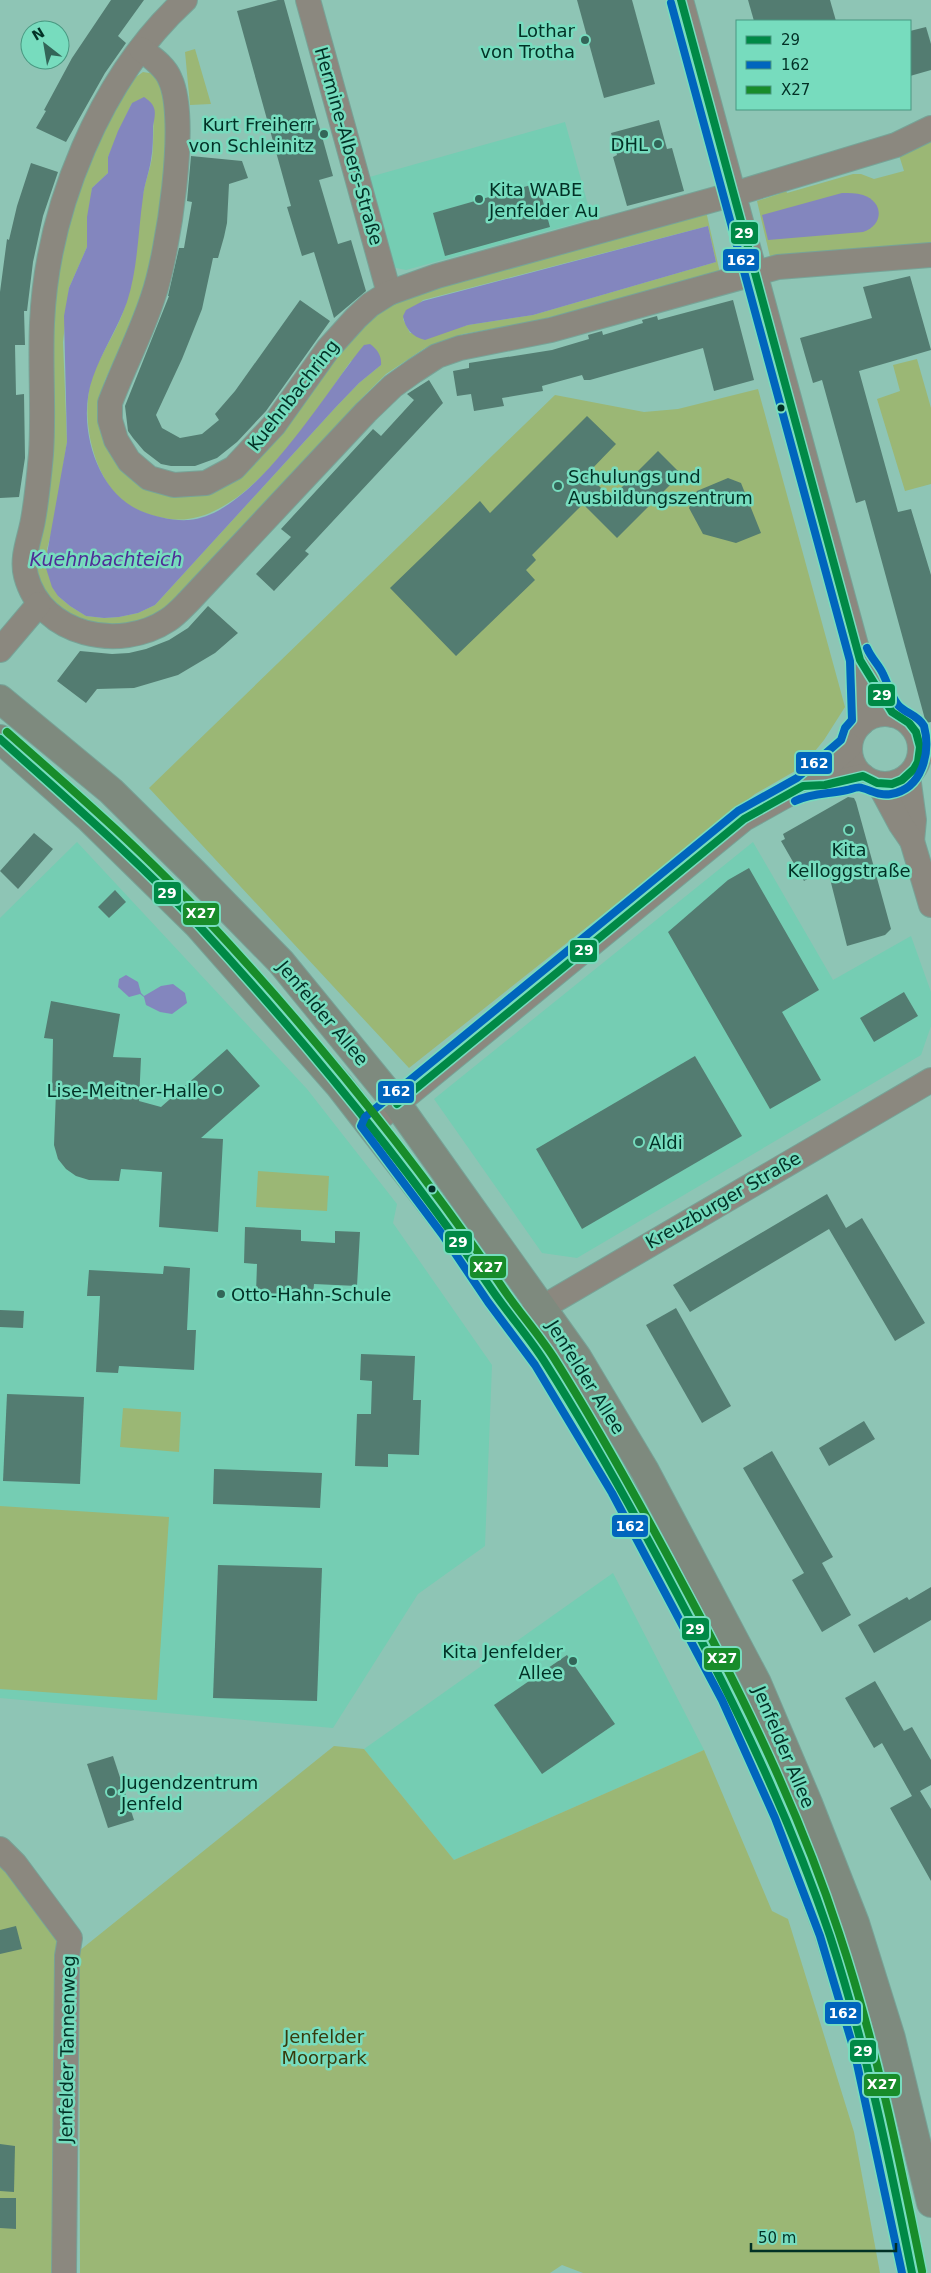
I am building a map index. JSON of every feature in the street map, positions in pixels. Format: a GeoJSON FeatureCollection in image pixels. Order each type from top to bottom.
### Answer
{"type":"FeatureCollection","features":[{"type":"Feature","properties":{"kind":"main road","name":"Jenfelder Allee"},"geometry":{"type":"LineString","coordinates":[[0,699],[111,791],[281,962],[397,1104],[577,1358],[645,1471],[757,1683],[808,1803],[855,1923],[891,2038],[931,2203]]}},
{"type":"Feature","properties":{"kind":"main road","name":"Jenfelder Allee"},"geometry":{"type":"LineString","coordinates":[[0,739],[88,818],[198,926],[339,1085],[450,1228],[543,1359],[621,1488],[731,1696],[784,1814],[828,1933],[864,2047],[912,2273]]}},
{"type":"Feature","properties":{"kind":"street"},"geometry":{"type":"LineString","coordinates":[[185,0],[156,29],[107,98],[88,140],[63,208],[48,264],[42,322],[40,470],[33,521],[24,557],[26,574],[30,589],[39,604],[55,620],[92,635],[115,636],[143,632],[168,620],[189,601],[393,386],[438,356],[460,348],[551,330],[778,267],[931,255]]}},
{"type":"Feature","properties":{"kind":"street","name":"Hermine-Albers-Straße"},"geometry":{"type":"LineString","coordinates":[[308,0],[389,293]]}},
{"type":"Feature","properties":{"kind":"street"},"geometry":{"type":"LineString","coordinates":[[681,0],[860,660],[859,681],[862,723]]}},
{"type":"Feature","properties":{"kind":"street","name":"Kuehnbachring"},"geometry":{"type":"LineString","coordinates":[[141,49],[159,64],[170,77],[177,99],[176,168],[163,257],[153,297],[110,403],[110,420],[116,440],[129,461],[148,478],[174,485],[206,483],[234,468],[274,425],[343,330],[370,305],[389,293],[437,276],[734,194],[896,145],[931,128]]}},
{"type":"Feature","properties":{"kind":"street"},"geometry":{"type":"LineString","coordinates":[[0,650],[39,604]]}},
{"type":"Feature","properties":{"kind":"street"},"geometry":{"type":"LineString","coordinates":[[860,660],[873,676],[893,715]]}},
{"type":"Feature","properties":{"kind":"street"},"geometry":{"type":"LineString","coordinates":[[912,840],[924,735],[906,720],[893,715],[873,716],[862,723],[854,733],[850,746],[851,760],[871,780],[912,840],[931,905]]}},
{"type":"Feature","properties":{"kind":"street"},"geometry":{"type":"LineString","coordinates":[[371,1125],[744,819],[803,786],[850,746]]}},
{"type":"Feature","properties":{"kind":"street"},"geometry":{"type":"LineString","coordinates":[[803,786],[871,780],[894,784],[919,767]]}},
{"type":"Feature","properties":{"kind":"street","name":"Kreuzburger Straße"},"geometry":{"type":"LineString","coordinates":[[516,1322],[931,1080]]}},
{"type":"Feature","properties":{"kind":"street","name":"Jenfelder Tannenweg"},"geometry":{"type":"LineString","coordinates":[[0,1849],[15,1864],[70,1938],[67,1956],[64,2273]]}},
{"type":"Feature","properties":{"kind":"shaded area","name":"Kita WABE Jenfelder Au"},"geometry":{"type":"Polygon","coordinates":[[[565,122],[592,219],[406,270],[392,267],[366,178],[565,122]]]}},
{"type":"Feature","properties":{"kind":"shaded area","name":"Otto-Hahn-Schule"},"geometry":{"type":"Polygon","coordinates":[[[77,842],[307,1089],[397,1204],[393,1223],[492,1365],[485,1546],[418,1594],[333,1728],[0,1698],[0,918],[77,842]]]}},
{"type":"Feature","properties":{"kind":"shaded area"},"geometry":{"type":"Polygon","coordinates":[[[753,842],[833,980],[911,936],[931,992],[931,1026],[921,1055],[577,1258],[542,1253],[434,1099],[753,842]]]}},
{"type":"Feature","properties":{"kind":"shaded area","name":"Kita Jenfelder Allee"},"geometry":{"type":"Polygon","coordinates":[[[613,1573],[704,1750],[454,1860],[364,1749],[613,1573]]]}},
{"type":"Feature","properties":{"kind":"green space"},"geometry":{"type":"Polygon","coordinates":[[[195,49],[211,104],[190,105],[185,52],[195,49]]]}},
{"type":"Feature","properties":{"kind":"green space"},"geometry":{"type":"Polygon","coordinates":[[[143,72],[155,74],[164,88],[166,152],[161,213],[144,287],[123,342],[105,380],[97,420],[115,461],[131,479],[149,491],[179,496],[242,474],[264,454],[329,363],[372,317],[421,291],[706,211],[720,273],[535,321],[463,334],[425,348],[386,374],[360,400],[188,591],[157,616],[114,628],[63,615],[36,582],[37,540],[53,298],[62,245],[86,170],[117,103],[129,82],[143,72]],[[132,103],[108,157],[108,173],[92,188],[87,247],[69,288],[63,342],[67,442],[54,523],[47,549],[58,596],[86,616],[104,618],[138,613],[155,605],[335,408],[359,383],[381,365],[351,361],[295,438],[272,466],[247,490],[220,508],[192,518],[164,518],[140,511],[119,497],[108,484],[99,468],[93,450],[87,412],[88,394],[92,378],[117,327],[128,295],[143,194],[152,158],[154,109],[132,103]],[[708,226],[423,300],[403,319],[410,333],[448,331],[468,325],[533,315],[716,262],[708,226]]]}},
{"type":"Feature","properties":{"kind":"green space"},"geometry":{"type":"Polygon","coordinates":[[[931,137],[931,244],[771,261],[757,201],[779,194],[778,190],[785,188],[787,193],[853,174],[861,174],[874,179],[904,171],[898,152],[931,137]]]}},
{"type":"Feature","properties":{"kind":"green space"},"geometry":{"type":"Polygon","coordinates":[[[917,359],[931,408],[931,484],[905,491],[877,399],[900,391],[893,365],[917,359]]]}},
{"type":"Feature","properties":{"kind":"green space"},"geometry":{"type":"Polygon","coordinates":[[[758,389],[845,707],[824,740],[802,767],[755,794],[409,1068],[149,788],[555,395],[644,412],[678,409],[758,389]]]}},
{"type":"Feature","properties":{"kind":"green space"},"geometry":{"type":"Polygon","coordinates":[[[258,1171],[329,1176],[327,1211],[256,1207],[258,1171]]]}},
{"type":"Feature","properties":{"kind":"green space"},"geometry":{"type":"Polygon","coordinates":[[[123,1408],[181,1412],[179,1452],[120,1447],[123,1408]]]}},
{"type":"Feature","properties":{"kind":"green space"},"geometry":{"type":"Polygon","coordinates":[[[0,1506],[169,1517],[157,1700],[0,1689],[0,1506]]]}},
{"type":"Feature","properties":{"kind":"green space","name":"Jenfelder Moorpark"},"geometry":{"type":"Polygon","coordinates":[[[334,1746],[364,1749],[454,1860],[704,1750],[772,1911],[788,1919],[854,2132],[880,2273],[583,2273],[562,2265],[550,2273],[80,2273],[79,1951],[334,1746]]]}},
{"type":"Feature","properties":{"kind":"green space"},"geometry":{"type":"Polygon","coordinates":[[[0,1865],[58,1941],[59,2273],[0,2273],[0,1865]]]}},
{"type":"Feature","properties":{"kind":"water","name":"Kuehnbachteich"},"geometry":{"type":"Polygon","coordinates":[[[144,97],[152,104],[155,115],[152,156],[144,192],[131,289],[119,321],[97,367],[88,395],[87,414],[93,454],[101,472],[112,488],[125,502],[141,511],[159,517],[189,520],[214,513],[238,497],[263,475],[309,420],[364,345],[370,344],[377,350],[381,359],[381,365],[359,383],[335,408],[155,605],[138,613],[104,618],[86,616],[58,596],[52,587],[45,565],[67,442],[64,316],[69,288],[87,247],[87,217],[92,188],[108,173],[108,157],[132,103],[144,97]]]}},
{"type":"Feature","properties":{"kind":"water"},"geometry":{"type":"Polygon","coordinates":[[[842,193],[863,195],[875,203],[879,213],[878,219],[870,229],[863,232],[768,240],[762,215],[842,193]]]}},
{"type":"Feature","properties":{"kind":"water"},"geometry":{"type":"Polygon","coordinates":[[[708,226],[716,262],[533,315],[468,325],[425,340],[413,334],[407,328],[404,320],[403,316],[406,310],[423,301],[708,226]]]}},
{"type":"Feature","properties":{"kind":"water"},"geometry":{"type":"Polygon","coordinates":[[[126,975],[138,982],[141,993],[144,996],[161,986],[173,984],[185,993],[187,1003],[172,1014],[160,1012],[146,1005],[144,997],[140,994],[129,997],[118,987],[119,979],[126,975]]]}},
{"type":"Feature","properties":{"kind":"building"},"geometry":{"type":"Polygon","coordinates":[[[111,0],[144,0],[118,36],[126,43],[105,73],[66,142],[36,128],[66,70],[70,70],[72,58],[111,0]]]}},
{"type":"Feature","properties":{"kind":"building"},"geometry":{"type":"Polygon","coordinates":[[[284,0],[333,176],[319,180],[338,244],[351,240],[366,291],[334,318],[314,252],[302,256],[287,207],[291,206],[237,11],[284,0]]]}},
{"type":"Feature","properties":{"kind":"building"},"geometry":{"type":"Polygon","coordinates":[[[577,0],[632,0],[655,84],[604,98],[577,0]]]}},
{"type":"Feature","properties":{"kind":"building"},"geometry":{"type":"Polygon","coordinates":[[[748,0],[830,0],[836,20],[754,20],[748,0]]]}},
{"type":"Feature","properties":{"kind":"building"},"geometry":{"type":"Polygon","coordinates":[[[926,27],[931,44],[931,70],[911,76],[911,31],[926,27]]]}},
{"type":"Feature","properties":{"kind":"building"},"geometry":{"type":"Polygon","coordinates":[[[659,120],[667,149],[672,148],[684,191],[627,206],[613,157],[617,155],[611,133],[659,120]]]}},
{"type":"Feature","properties":{"kind":"building"},"geometry":{"type":"Polygon","coordinates":[[[191,156],[242,161],[248,178],[229,184],[227,223],[224,237],[218,258],[213,258],[202,309],[182,359],[156,415],[162,428],[180,438],[202,434],[219,420],[215,414],[235,391],[300,300],[330,321],[266,411],[237,442],[217,458],[195,466],[171,466],[161,464],[144,451],[133,438],[128,431],[125,406],[169,296],[179,248],[184,248],[192,202],[187,201],[191,156]]]}},
{"type":"Feature","properties":{"kind":"building"},"geometry":{"type":"Polygon","coordinates":[[[31,163],[58,172],[43,216],[33,262],[27,311],[24,311],[25,345],[15,345],[16,395],[24,394],[25,458],[19,497],[0,498],[0,292],[7,239],[9,240],[17,206],[31,163]]]}},
{"type":"Feature","properties":{"kind":"building"},"geometry":{"type":"Polygon","coordinates":[[[538,183],[550,227],[445,256],[433,213],[538,183]]]}},
{"type":"Feature","properties":{"kind":"building"},"geometry":{"type":"Polygon","coordinates":[[[910,276],[931,350],[859,371],[898,512],[911,509],[931,575],[931,722],[926,723],[865,500],[856,503],[822,380],[813,383],[800,338],[872,318],[863,287],[910,276]]]}},
{"type":"Feature","properties":{"kind":"building"},"geometry":{"type":"Polygon","coordinates":[[[733,300],[754,380],[714,391],[703,348],[590,380],[584,380],[582,375],[542,386],[543,391],[502,398],[504,406],[474,411],[471,394],[457,396],[453,371],[469,368],[469,363],[552,350],[589,339],[588,335],[602,331],[603,335],[643,323],[642,320],[657,316],[658,320],[733,300]]]}},
{"type":"Feature","properties":{"kind":"building"},"geometry":{"type":"Polygon","coordinates":[[[429,380],[443,403],[305,551],[309,554],[274,591],[256,574],[291,537],[281,529],[373,429],[381,436],[414,400],[407,394],[429,380]]]}},
{"type":"Feature","properties":{"kind":"building"},"geometry":{"type":"Polygon","coordinates":[[[587,416],[616,444],[587,474],[611,498],[658,451],[681,474],[617,538],[583,504],[532,555],[536,560],[526,570],[535,580],[456,656],[390,588],[480,501],[490,513],[587,416]]]}},
{"type":"Feature","properties":{"kind":"building"},"geometry":{"type":"Polygon","coordinates":[[[728,478],[741,483],[761,533],[736,543],[703,534],[689,508],[697,491],[728,478]]]}},
{"type":"Feature","properties":{"kind":"building"},"geometry":{"type":"Polygon","coordinates":[[[208,606],[238,633],[215,653],[178,675],[134,688],[97,689],[86,703],[57,681],[80,651],[112,654],[146,649],[169,640],[188,628],[208,606]]]}},
{"type":"Feature","properties":{"kind":"building"},"geometry":{"type":"Polygon","coordinates":[[[848,797],[854,798],[856,802],[891,929],[885,935],[847,946],[827,867],[804,881],[781,841],[785,839],[783,834],[848,797]]]}},
{"type":"Feature","properties":{"kind":"building"},"geometry":{"type":"Polygon","coordinates":[[[34,833],[53,849],[18,889],[0,871],[34,833]]]}},
{"type":"Feature","properties":{"kind":"building"},"geometry":{"type":"Polygon","coordinates":[[[749,868],[819,990],[782,1012],[821,1080],[770,1109],[668,932],[728,880],[749,868]]]}},
{"type":"Feature","properties":{"kind":"building"},"geometry":{"type":"Polygon","coordinates":[[[115,890],[126,902],[109,918],[98,907],[115,890]]]}},
{"type":"Feature","properties":{"kind":"building"},"geometry":{"type":"Polygon","coordinates":[[[904,992],[918,1016],[874,1042],[860,1018],[904,992]]]}},
{"type":"Feature","properties":{"kind":"building"},"geometry":{"type":"Polygon","coordinates":[[[51,1001],[120,1014],[113,1057],[141,1058],[139,1101],[161,1107],[227,1049],[260,1086],[201,1138],[223,1139],[218,1232],[159,1227],[162,1172],[121,1169],[119,1181],[89,1180],[76,1176],[66,1169],[58,1159],[54,1145],[56,1091],[52,1091],[53,1039],[44,1038],[51,1001]]]}},
{"type":"Feature","properties":{"kind":"building","name":"Aldi"},"geometry":{"type":"Polygon","coordinates":[[[695,1056],[742,1136],[582,1229],[536,1149],[695,1056]]]}},
{"type":"Feature","properties":{"kind":"building"},"geometry":{"type":"Polygon","coordinates":[[[827,1194],[846,1228],[862,1218],[925,1323],[895,1341],[829,1229],[690,1312],[673,1285],[827,1194]]]}},
{"type":"Feature","properties":{"kind":"building"},"geometry":{"type":"Polygon","coordinates":[[[245,1227],[301,1230],[301,1241],[335,1243],[335,1231],[360,1232],[357,1286],[314,1284],[313,1296],[256,1293],[257,1264],[244,1263],[245,1227]]]}},
{"type":"Feature","properties":{"kind":"building"},"geometry":{"type":"Polygon","coordinates":[[[164,1266],[190,1268],[187,1330],[196,1330],[194,1370],[119,1366],[118,1373],[96,1372],[100,1296],[87,1296],[89,1270],[163,1274],[164,1266]]]}},
{"type":"Feature","properties":{"kind":"building"},"geometry":{"type":"Polygon","coordinates":[[[676,1308],[731,1406],[702,1423],[646,1325],[676,1308]]]}},
{"type":"Feature","properties":{"kind":"building"},"geometry":{"type":"Polygon","coordinates":[[[0,1310],[24,1311],[23,1328],[0,1327],[0,1310]]]}},
{"type":"Feature","properties":{"kind":"building"},"geometry":{"type":"Polygon","coordinates":[[[361,1354],[415,1356],[413,1400],[421,1400],[419,1455],[388,1454],[388,1467],[355,1466],[357,1414],[371,1414],[372,1381],[360,1380],[361,1354]]]}},
{"type":"Feature","properties":{"kind":"building"},"geometry":{"type":"Polygon","coordinates":[[[7,1394],[84,1397],[80,1484],[3,1481],[7,1394]]]}},
{"type":"Feature","properties":{"kind":"building"},"geometry":{"type":"Polygon","coordinates":[[[864,1421],[875,1439],[829,1466],[819,1448],[864,1421]]]}},
{"type":"Feature","properties":{"kind":"building"},"geometry":{"type":"Polygon","coordinates":[[[772,1451],[833,1557],[822,1563],[851,1615],[822,1632],[792,1580],[804,1573],[743,1468],[772,1451]]]}},
{"type":"Feature","properties":{"kind":"building"},"geometry":{"type":"Polygon","coordinates":[[[214,1469],[322,1473],[320,1508],[213,1504],[214,1469]]]}},
{"type":"Feature","properties":{"kind":"building"},"geometry":{"type":"Polygon","coordinates":[[[218,1565],[322,1568],[317,1701],[213,1698],[218,1565]]]}},
{"type":"Feature","properties":{"kind":"building"},"geometry":{"type":"Polygon","coordinates":[[[931,1587],[931,1620],[874,1653],[858,1625],[907,1597],[909,1600],[931,1587]]]}},
{"type":"Feature","properties":{"kind":"building"},"geometry":{"type":"Polygon","coordinates":[[[567,1655],[615,1724],[542,1774],[494,1705],[567,1655]]]}},
{"type":"Feature","properties":{"kind":"building"},"geometry":{"type":"Polygon","coordinates":[[[875,1681],[904,1731],[912,1727],[931,1760],[931,1785],[920,1791],[931,1809],[931,1881],[890,1808],[912,1796],[882,1743],[874,1748],[845,1698],[875,1681]]]}},
{"type":"Feature","properties":{"kind":"building","name":"Jugendzentrum Jenfeld"},"geometry":{"type":"Polygon","coordinates":[[[113,1756],[134,1820],[108,1828],[87,1764],[113,1756]]]}},
{"type":"Feature","properties":{"kind":"building"},"geometry":{"type":"Polygon","coordinates":[[[16,1926],[22,1949],[0,1954],[0,1930],[16,1926]]]}},
{"type":"Feature","properties":{"kind":"building"},"geometry":{"type":"Polygon","coordinates":[[[0,2144],[15,2146],[14,2192],[0,2191],[0,2144]]]}},
{"type":"Feature","properties":{"kind":"building"},"geometry":{"type":"Polygon","coordinates":[[[0,2198],[16,2198],[16,2229],[0,2228],[0,2198]]]}},
{"type":"Feature","properties":{"kind":"transit line","name":"29"},"geometry":{"type":"LineString","coordinates":[[397,1104],[744,819],[803,786],[825,785],[863,776],[877,783],[892,784],[902,780],[914,769],[918,762],[920,747],[916,732],[909,723],[892,712],[860,660],[681,0]]}},
{"type":"Feature","properties":{"kind":"transit line","name":"162"},"geometry":{"type":"LineString","coordinates":[[671,3],[850,661],[852,720],[845,728],[841,740],[797,778],[738,811],[365,1117],[361,1126],[442,1234],[488,1302],[535,1365],[612,1493],[722,1700],[775,1818],[820,1936],[854,2050],[902,2273]]}},
{"type":"Feature","properties":{"kind":"transit line","name":"162"},"geometry":{"type":"LineString","coordinates":[[795,801],[814,795],[859,787],[880,794],[891,794],[902,791],[910,785],[922,768],[926,747],[924,726],[918,719],[898,705],[867,648]]}},
{"type":"Feature","properties":{"kind":"transit line","name":"X27"},"geometry":{"type":"LineString","coordinates":[[7,732],[109,823],[159,871],[207,920],[285,1007],[360,1097],[432,1189],[548,1349],[589,1415],[708,1631],[770,1758],[807,1844],[839,1933],[864,2017],[895,2143],[922,2271]]}},
{"type":"Feature","properties":{"kind":"transit line","name":"29"},"geometry":{"type":"LineString","coordinates":[[0,739],[152,878],[200,927],[278,1014],[352,1103],[424,1195],[540,1354],[581,1420],[646,1536],[720,1677],[779,1804],[797,1848],[830,1936],[855,2019],[885,2145],[912,2273]]}},
{"type":"Feature","properties":{"kind":"place","name":"Lothar von Trotha"},"geometry":{"type":"Point","coordinates":[585,40]}},
{"type":"Feature","properties":{"kind":"place","name":"Kurt Freiherr von Schleinitz"},"geometry":{"type":"Point","coordinates":[324,134]}},
{"type":"Feature","properties":{"kind":"place","name":"DHL"},"geometry":{"type":"Point","coordinates":[658,144]}},
{"type":"Feature","properties":{"kind":"place","name":"Kita WABE Jenfelder Au"},"geometry":{"type":"Point","coordinates":[479,199]}},
{"type":"Feature","properties":{"kind":"place","name":"Schulungs und Ausbildungszentrum"},"geometry":{"type":"Point","coordinates":[558,486]}},
{"type":"Feature","properties":{"kind":"place","name":"Kita Kelloggstraße"},"geometry":{"type":"Point","coordinates":[849,830]}},
{"type":"Feature","properties":{"kind":"place","name":"Lise-Meitner-Halle"},"geometry":{"type":"Point","coordinates":[218,1090]}},
{"type":"Feature","properties":{"kind":"place","name":"Aldi"},"geometry":{"type":"Point","coordinates":[639,1142]}},
{"type":"Feature","properties":{"kind":"place","name":"Otto-Hahn-Schule"},"geometry":{"type":"Point","coordinates":[221,1294]}},
{"type":"Feature","properties":{"kind":"place","name":"Kita Jenfelder Allee"},"geometry":{"type":"Point","coordinates":[573,1661]}},
{"type":"Feature","properties":{"kind":"place","name":"Jugendzentrum Jenfeld"},"geometry":{"type":"Point","coordinates":[111,1792]}}]}
